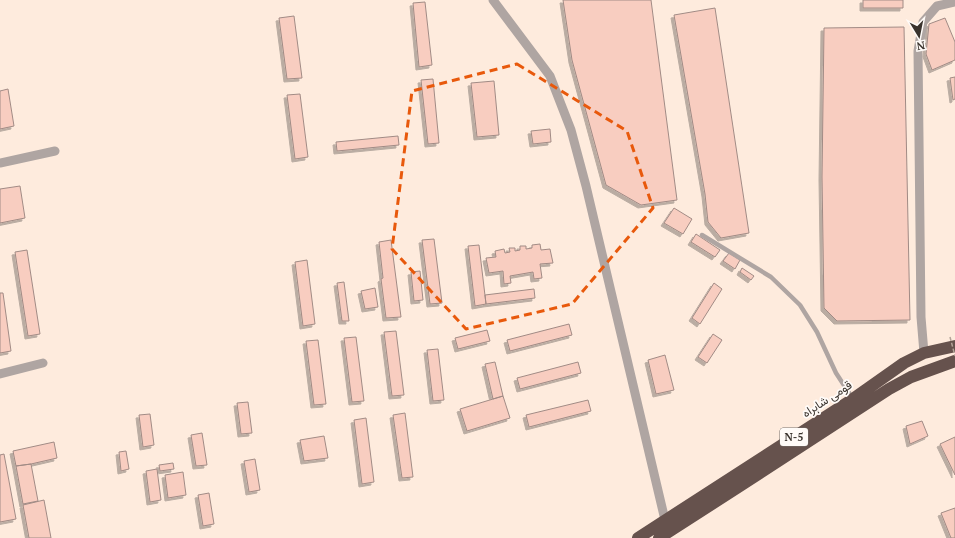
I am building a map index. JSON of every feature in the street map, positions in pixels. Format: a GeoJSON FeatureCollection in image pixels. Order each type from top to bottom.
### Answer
{"type":"FeatureCollection","features":[{"type":"Feature","properties":{"kind":"highway","name":"قومی شاہراہ"},"geometry":{"type":"LineString","coordinates":[[638,538],[853,399],[904,363],[953,341]]}},
{"type":"Feature","properties":{"kind":"highway","name":"قومی شاہراہ"},"geometry":{"type":"LineString","coordinates":[[659,538],[889,389],[910,377],[955,361]]}},
{"type":"Feature","properties":{"kind":"street"},"geometry":{"type":"LineString","coordinates":[[493,0],[550,76],[571,130],[666,520]]}},
{"type":"Feature","properties":{"kind":"street"},"geometry":{"type":"LineString","coordinates":[[924,353],[921,309],[918,51],[923,22],[937,6],[955,2]]}},
{"type":"Feature","properties":{"kind":"street"},"geometry":{"type":"LineString","coordinates":[[0,163],[55,151]]}},
{"type":"Feature","properties":{"kind":"street"},"geometry":{"type":"LineString","coordinates":[[0,374],[43,364]]}},
{"type":"Feature","properties":{"kind":"lane"},"geometry":{"type":"LineString","coordinates":[[702,235],[770,277],[800,305],[817,332],[836,374],[853,399]]}},
{"type":"Feature","properties":{"kind":"path"},"geometry":{"type":"LineString","coordinates":[[953,341],[955,356]]}},
{"type":"Feature","properties":{"kind":"highlighted area"},"geometry":{"type":"Polygon","coordinates":[[[517,64],[627,131],[653,208],[572,304],[466,329],[392,249],[412,91],[517,64]]]}},
{"type":"Feature","properties":{"kind":"building"},"geometry":{"type":"Polygon","coordinates":[[[563,0],[651,0],[677,200],[641,205],[606,185],[572,60],[563,0]]]}},
{"type":"Feature","properties":{"kind":"building"},"geometry":{"type":"Polygon","coordinates":[[[863,0],[903,0],[903,8],[863,8],[863,0]]]}},
{"type":"Feature","properties":{"kind":"building"},"geometry":{"type":"Polygon","coordinates":[[[425,2],[432,65],[419,67],[413,3],[425,2]]]}},
{"type":"Feature","properties":{"kind":"building"},"geometry":{"type":"Polygon","coordinates":[[[715,8],[749,233],[721,238],[708,222],[705,194],[674,15],[715,8]]]}},
{"type":"Feature","properties":{"kind":"building"},"geometry":{"type":"Polygon","coordinates":[[[294,16],[302,78],[287,79],[279,18],[294,16]]]}},
{"type":"Feature","properties":{"kind":"building"},"geometry":{"type":"Polygon","coordinates":[[[945,18],[955,42],[955,60],[932,70],[926,54],[929,24],[945,18]]]}},
{"type":"Feature","properties":{"kind":"building"},"geometry":{"type":"Polygon","coordinates":[[[904,27],[910,320],[837,321],[824,308],[822,177],[824,28],[904,27]]]}},
{"type":"Feature","properties":{"kind":"building"},"geometry":{"type":"Polygon","coordinates":[[[955,77],[955,99],[953,100],[950,78],[955,77]]]}},
{"type":"Feature","properties":{"kind":"building"},"geometry":{"type":"Polygon","coordinates":[[[433,79],[439,143],[428,144],[421,80],[433,79]]]}},
{"type":"Feature","properties":{"kind":"building"},"geometry":{"type":"Polygon","coordinates":[[[494,81],[499,135],[477,137],[471,83],[494,81]]]}},
{"type":"Feature","properties":{"kind":"building"},"geometry":{"type":"Polygon","coordinates":[[[8,89],[14,126],[0,129],[0,91],[8,89]]]}},
{"type":"Feature","properties":{"kind":"building"},"geometry":{"type":"Polygon","coordinates":[[[300,94],[308,157],[295,159],[287,95],[300,94]]]}},
{"type":"Feature","properties":{"kind":"building"},"geometry":{"type":"Polygon","coordinates":[[[550,129],[551,142],[533,144],[531,131],[550,129]]]}},
{"type":"Feature","properties":{"kind":"building"},"geometry":{"type":"Polygon","coordinates":[[[398,136],[399,145],[337,151],[336,142],[398,136]]]}},
{"type":"Feature","properties":{"kind":"building"},"geometry":{"type":"Polygon","coordinates":[[[20,186],[25,218],[0,223],[0,189],[20,186]]]}},
{"type":"Feature","properties":{"kind":"building"},"geometry":{"type":"Polygon","coordinates":[[[674,208],[692,219],[683,234],[664,223],[674,208]]]}},
{"type":"Feature","properties":{"kind":"building"},"geometry":{"type":"Polygon","coordinates":[[[696,234],[720,250],[715,257],[691,242],[696,234]]]}},
{"type":"Feature","properties":{"kind":"building"},"geometry":{"type":"Polygon","coordinates":[[[434,239],[442,303],[430,304],[422,240],[434,239]]]}},
{"type":"Feature","properties":{"kind":"building"},"geometry":{"type":"Polygon","coordinates":[[[391,240],[401,317],[386,318],[381,279],[383,278],[379,242],[391,240]]]}},
{"type":"Feature","properties":{"kind":"building"},"geometry":{"type":"Polygon","coordinates":[[[540,244],[541,250],[550,249],[553,263],[540,264],[542,278],[534,279],[533,272],[510,276],[511,283],[504,284],[503,271],[489,273],[486,258],[496,257],[495,251],[504,249],[505,253],[510,252],[509,248],[515,248],[515,251],[520,250],[520,246],[526,246],[526,249],[532,248],[532,245],[540,244]]]}},
{"type":"Feature","properties":{"kind":"building"},"geometry":{"type":"Polygon","coordinates":[[[479,245],[486,304],[475,306],[468,246],[479,245]]]}},
{"type":"Feature","properties":{"kind":"building"},"geometry":{"type":"Polygon","coordinates":[[[27,250],[40,334],[28,336],[15,252],[27,250]]]}},
{"type":"Feature","properties":{"kind":"building"},"geometry":{"type":"Polygon","coordinates":[[[729,253],[740,260],[735,269],[723,261],[729,253]]]}},
{"type":"Feature","properties":{"kind":"building"},"geometry":{"type":"Polygon","coordinates":[[[307,260],[315,324],[303,326],[295,262],[307,260]]]}},
{"type":"Feature","properties":{"kind":"building"},"geometry":{"type":"Polygon","coordinates":[[[742,268],[754,276],[751,280],[740,272],[742,268]]]}},
{"type":"Feature","properties":{"kind":"building"},"geometry":{"type":"Polygon","coordinates":[[[420,271],[423,300],[414,301],[411,272],[420,271]]]}},
{"type":"Feature","properties":{"kind":"building"},"geometry":{"type":"Polygon","coordinates":[[[344,282],[349,321],[342,321],[337,283],[344,282]]]}},
{"type":"Feature","properties":{"kind":"building"},"geometry":{"type":"Polygon","coordinates":[[[714,283],[722,289],[700,324],[692,318],[714,283]]]}},
{"type":"Feature","properties":{"kind":"building"},"geometry":{"type":"Polygon","coordinates":[[[375,288],[378,307],[365,309],[361,291],[375,288]]]}},
{"type":"Feature","properties":{"kind":"building"},"geometry":{"type":"Polygon","coordinates":[[[534,289],[535,298],[486,304],[485,295],[534,289]]]}},
{"type":"Feature","properties":{"kind":"building"},"geometry":{"type":"Polygon","coordinates":[[[0,293],[3,293],[11,351],[0,353],[0,293]]]}},
{"type":"Feature","properties":{"kind":"building"},"geometry":{"type":"Polygon","coordinates":[[[569,324],[572,335],[510,351],[507,340],[569,324]]]}},
{"type":"Feature","properties":{"kind":"building"},"geometry":{"type":"Polygon","coordinates":[[[487,330],[490,341],[458,349],[455,338],[487,330]]]}},
{"type":"Feature","properties":{"kind":"building"},"geometry":{"type":"Polygon","coordinates":[[[396,331],[404,395],[392,396],[384,332],[396,331]]]}},
{"type":"Feature","properties":{"kind":"building"},"geometry":{"type":"Polygon","coordinates":[[[713,334],[722,340],[707,363],[698,357],[713,334]]]}},
{"type":"Feature","properties":{"kind":"building"},"geometry":{"type":"Polygon","coordinates":[[[356,337],[364,401],[352,402],[344,338],[356,337]]]}},
{"type":"Feature","properties":{"kind":"building"},"geometry":{"type":"Polygon","coordinates":[[[318,340],[326,404],[314,405],[306,341],[318,340]]]}},
{"type":"Feature","properties":{"kind":"building"},"geometry":{"type":"Polygon","coordinates":[[[438,349],[444,400],[433,401],[427,350],[438,349]]]}},
{"type":"Feature","properties":{"kind":"building"},"geometry":{"type":"Polygon","coordinates":[[[665,355],[674,390],[656,394],[648,360],[665,355]]]}},
{"type":"Feature","properties":{"kind":"building"},"geometry":{"type":"Polygon","coordinates":[[[495,362],[503,396],[493,399],[485,364],[495,362]]]}},
{"type":"Feature","properties":{"kind":"building"},"geometry":{"type":"Polygon","coordinates":[[[578,362],[581,373],[520,389],[517,378],[578,362]]]}},
{"type":"Feature","properties":{"kind":"building"},"geometry":{"type":"Polygon","coordinates":[[[503,396],[510,418],[467,431],[460,409],[503,396]]]}},
{"type":"Feature","properties":{"kind":"building"},"geometry":{"type":"Polygon","coordinates":[[[588,400],[591,411],[529,427],[526,415],[588,400]]]}},
{"type":"Feature","properties":{"kind":"building"},"geometry":{"type":"Polygon","coordinates":[[[248,402],[252,433],[241,434],[237,403],[248,402]]]}},
{"type":"Feature","properties":{"kind":"building"},"geometry":{"type":"Polygon","coordinates":[[[405,413],[413,477],[402,478],[393,415],[405,413]]]}},
{"type":"Feature","properties":{"kind":"building"},"geometry":{"type":"Polygon","coordinates":[[[150,414],[154,445],[143,447],[139,415],[150,414]]]}},
{"type":"Feature","properties":{"kind":"building"},"geometry":{"type":"Polygon","coordinates":[[[366,418],[374,482],[362,484],[354,420],[366,418]]]}},
{"type":"Feature","properties":{"kind":"building"},"geometry":{"type":"Polygon","coordinates":[[[922,421],[928,436],[910,444],[906,426],[922,421]]]}},
{"type":"Feature","properties":{"kind":"building"},"geometry":{"type":"Polygon","coordinates":[[[202,433],[207,465],[196,466],[191,435],[202,433]]]}},
{"type":"Feature","properties":{"kind":"building"},"geometry":{"type":"Polygon","coordinates":[[[324,436],[328,458],[304,461],[300,440],[324,436]]]}},
{"type":"Feature","properties":{"kind":"building"},"geometry":{"type":"Polygon","coordinates":[[[955,437],[955,475],[940,444],[955,437]]]}},
{"type":"Feature","properties":{"kind":"building"},"geometry":{"type":"Polygon","coordinates":[[[54,442],[57,458],[16,466],[13,451],[54,442]]]}},
{"type":"Feature","properties":{"kind":"building"},"geometry":{"type":"Polygon","coordinates":[[[126,451],[129,469],[121,471],[119,452],[126,451]]]}},
{"type":"Feature","properties":{"kind":"building"},"geometry":{"type":"Polygon","coordinates":[[[4,454],[16,519],[0,522],[0,455],[4,454]]]}},
{"type":"Feature","properties":{"kind":"building"},"geometry":{"type":"Polygon","coordinates":[[[255,459],[260,490],[249,492],[244,461],[255,459]]]}},
{"type":"Feature","properties":{"kind":"building"},"geometry":{"type":"Polygon","coordinates":[[[173,463],[174,469],[160,471],[159,465],[173,463]]]}},
{"type":"Feature","properties":{"kind":"building"},"geometry":{"type":"Polygon","coordinates":[[[31,464],[38,501],[23,504],[16,466],[31,464]]]}},
{"type":"Feature","properties":{"kind":"building"},"geometry":{"type":"Polygon","coordinates":[[[157,469],[161,500],[150,502],[146,471],[157,469]]]}},
{"type":"Feature","properties":{"kind":"building"},"geometry":{"type":"Polygon","coordinates":[[[183,472],[186,495],[168,498],[165,475],[183,472]]]}},
{"type":"Feature","properties":{"kind":"building"},"geometry":{"type":"Polygon","coordinates":[[[209,493],[214,524],[203,526],[198,495],[209,493]]]}},
{"type":"Feature","properties":{"kind":"building"},"geometry":{"type":"Polygon","coordinates":[[[44,500],[51,538],[29,538],[23,505],[44,500]]]}},
{"type":"Feature","properties":{"kind":"building"},"geometry":{"type":"Polygon","coordinates":[[[955,508],[955,538],[951,538],[941,513],[955,508]]]}}]}
